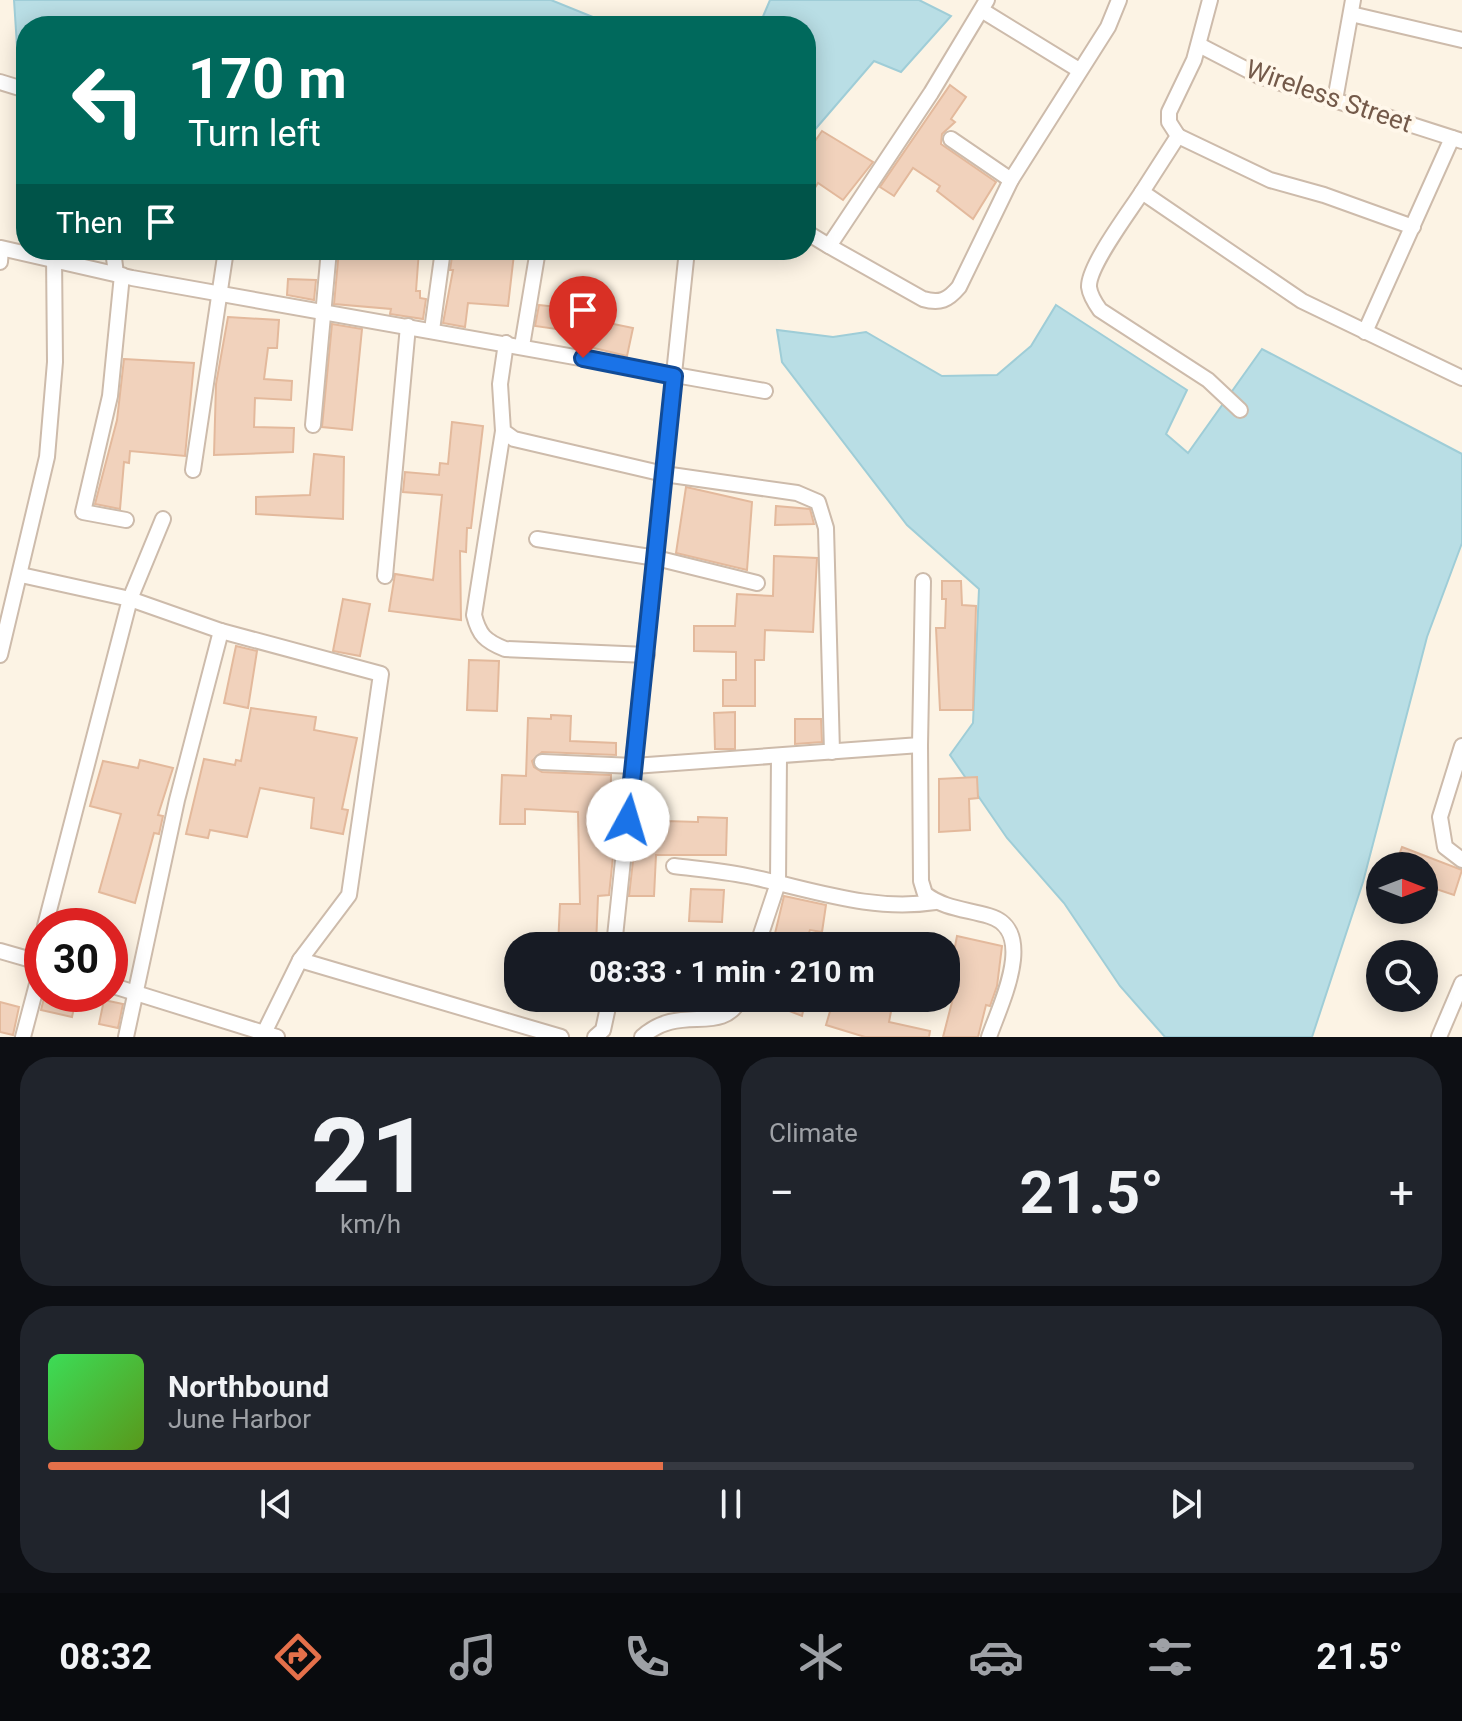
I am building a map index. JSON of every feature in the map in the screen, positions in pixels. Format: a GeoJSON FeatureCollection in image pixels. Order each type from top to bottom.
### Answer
{"type":"FeatureCollection","features":[{"type":"Feature","properties":{"kind":"street"},"geometry":{"type":"LineString","coordinates":[[816,238],[923,299],[940,302],[950,298],[959,287],[1011,180],[1108,27],[1119,0]]}},
{"type":"Feature","properties":{"kind":"street"},"geometry":{"type":"LineString","coordinates":[[1210,0],[1199,45],[1169,112],[1169,122],[1178,136],[1270,180],[1324,195],[1413,227]]}},
{"type":"Feature","properties":{"kind":"street"},"geometry":{"type":"LineString","coordinates":[[829,246],[985,6],[1079,70]]}},
{"type":"Feature","properties":{"kind":"street"},"geometry":{"type":"LineString","coordinates":[[1335,100],[1352,7],[1462,40]]}},
{"type":"Feature","properties":{"kind":"street","name":"Wireless Street"},"geometry":{"type":"LineString","coordinates":[[1199,45],[1259,76],[1457,140]]}},
{"type":"Feature","properties":{"kind":"street"},"geometry":{"type":"LineString","coordinates":[[1178,136],[1095,268],[1089,284],[1100,310],[1208,380],[1240,410]]}},
{"type":"Feature","properties":{"kind":"street"},"geometry":{"type":"LineString","coordinates":[[951,139],[1011,180]]}},
{"type":"Feature","properties":{"kind":"street"},"geometry":{"type":"LineString","coordinates":[[1365,332],[1457,140]]}},
{"type":"Feature","properties":{"kind":"street"},"geometry":{"type":"LineString","coordinates":[[1142,192],[1302,301],[1462,378]]}},
{"type":"Feature","properties":{"kind":"street"},"geometry":{"type":"LineString","coordinates":[[0,655],[47,457],[55,362],[54,260]]}},
{"type":"Feature","properties":{"kind":"street"},"geometry":{"type":"LineString","coordinates":[[70,260],[119,275],[765,391]]}},
{"type":"Feature","properties":{"kind":"street"},"geometry":{"type":"LineString","coordinates":[[115,260],[119,275],[110,396],[83,512],[126,520]]}},
{"type":"Feature","properties":{"kind":"street"},"geometry":{"type":"LineString","coordinates":[[193,470],[225,260]]}},
{"type":"Feature","properties":{"kind":"street"},"geometry":{"type":"LineString","coordinates":[[313,425],[328,260]]}},
{"type":"Feature","properties":{"kind":"street"},"geometry":{"type":"LineString","coordinates":[[432,330],[442,260]]}},
{"type":"Feature","properties":{"kind":"street"},"geometry":{"type":"LineString","coordinates":[[522,346],[536,260]]}},
{"type":"Feature","properties":{"kind":"street"},"geometry":{"type":"LineString","coordinates":[[616,932],[647,655],[686,260]]}},
{"type":"Feature","properties":{"kind":"street"},"geometry":{"type":"LineString","coordinates":[[385,576],[408,326]]}},
{"type":"Feature","properties":{"kind":"street"},"geometry":{"type":"LineString","coordinates":[[506,343],[500,384],[503,431],[474,615],[479,633],[488,642],[505,649],[647,655]]}},
{"type":"Feature","properties":{"kind":"street"},"geometry":{"type":"LineString","coordinates":[[503,431],[536,446],[664,474],[797,493],[818,502],[826,528],[832,752]]}},
{"type":"Feature","properties":{"kind":"street"},"geometry":{"type":"LineString","coordinates":[[50,908],[130,599],[163,519]]}},
{"type":"Feature","properties":{"kind":"street"},"geometry":{"type":"LineString","coordinates":[[537,539],[656,558],[757,583]]}},
{"type":"Feature","properties":{"kind":"street"},"geometry":{"type":"LineString","coordinates":[[21,575],[130,599],[221,631],[381,674],[349,895],[300,960],[270,1035],[235,1031],[128,991]]}},
{"type":"Feature","properties":{"kind":"street"},"geometry":{"type":"LineString","coordinates":[[923,581],[921,881],[925,894],[935,902]]}},
{"type":"Feature","properties":{"kind":"street"},"geometry":{"type":"LineString","coordinates":[[126,1037],[177,800],[221,631]]}},
{"type":"Feature","properties":{"kind":"street"},"geometry":{"type":"LineString","coordinates":[[542,762],[634,766],[920,745]]}},
{"type":"Feature","properties":{"kind":"street"},"geometry":{"type":"LineString","coordinates":[[1462,746],[1440,817],[1445,847],[1462,860]]}},
{"type":"Feature","properties":{"kind":"street"},"geometry":{"type":"LineString","coordinates":[[762,932],[778,883],[779,756]]}},
{"type":"Feature","properties":{"kind":"street"},"geometry":{"type":"LineString","coordinates":[[674,866],[778,883],[872,905],[907,906],[935,902],[1001,920],[1012,930],[1014,945],[1008,979],[989,1037]]}},
{"type":"Feature","properties":{"kind":"street"},"geometry":{"type":"LineString","coordinates":[[0,951],[24,958]]}},
{"type":"Feature","properties":{"kind":"street"},"geometry":{"type":"LineString","coordinates":[[300,960],[561,1037]]}},
{"type":"Feature","properties":{"kind":"street"},"geometry":{"type":"LineString","coordinates":[[1439,1037],[1462,983]]}},
{"type":"Feature","properties":{"kind":"street"},"geometry":{"type":"LineString","coordinates":[[23,1037],[29,1012]]}},
{"type":"Feature","properties":{"kind":"street"},"geometry":{"type":"LineString","coordinates":[[605,1035],[608,1012]]}},
{"type":"Feature","properties":{"kind":"street"},"geometry":{"type":"LineString","coordinates":[[642,1037],[657,1025],[667,1022],[712,1030],[720,1027],[734,1012]]}},
{"type":"Feature","properties":{"kind":"water"},"geometry":{"type":"Polygon","coordinates":[[[14,0],[551,0],[590,16],[16,16],[16,30],[14,0]]]}},
{"type":"Feature","properties":{"kind":"water"},"geometry":{"type":"Polygon","coordinates":[[[770,0],[919,0],[951,16],[901,72],[874,61],[816,128],[816,16],[763,16],[770,0]]]}},
{"type":"Feature","properties":{"kind":"water"},"geometry":{"type":"Polygon","coordinates":[[[1056,305],[1187,390],[1166,434],[1188,453],[1262,349],[1462,454],[1462,543],[1427,637],[1371,852],[1366,852],[1363,882],[1312,1037],[1165,1037],[1120,986],[1064,903],[1007,838],[950,755],[973,723],[979,589],[907,525],[782,362],[777,330],[833,337],[866,332],[942,376],[997,375],[1031,346],[1056,305]]]}},
{"type":"Feature","properties":{"kind":"building"},"geometry":{"type":"Polygon","coordinates":[[[950,85],[966,97],[951,119],[955,122],[942,134],[941,144],[996,182],[973,219],[937,191],[940,186],[913,168],[894,196],[880,187],[950,85]]]}},
{"type":"Feature","properties":{"kind":"building"},"geometry":{"type":"Polygon","coordinates":[[[822,131],[873,162],[843,200],[818,183],[816,186],[816,140],[822,131]]]}},
{"type":"Feature","properties":{"kind":"building"},"geometry":{"type":"Polygon","coordinates":[[[338,260],[418,260],[416,291],[420,291],[420,298],[426,299],[423,319],[390,314],[391,309],[334,304],[338,260]]]}},
{"type":"Feature","properties":{"kind":"building"},"geometry":{"type":"Polygon","coordinates":[[[452,260],[513,260],[508,306],[468,303],[465,327],[443,323],[453,270],[450,270],[452,260]]]}},
{"type":"Feature","properties":{"kind":"building"},"geometry":{"type":"Polygon","coordinates":[[[288,279],[316,280],[314,300],[287,295],[288,279]]]}},
{"type":"Feature","properties":{"kind":"building"},"geometry":{"type":"Polygon","coordinates":[[[539,305],[567,308],[595,315],[594,320],[633,328],[627,356],[569,342],[571,331],[535,326],[539,305]]]}},
{"type":"Feature","properties":{"kind":"building"},"geometry":{"type":"Polygon","coordinates":[[[228,317],[279,320],[277,348],[268,348],[264,379],[292,381],[291,400],[255,398],[254,427],[294,428],[293,452],[214,455],[216,384],[228,317]]]}},
{"type":"Feature","properties":{"kind":"building"},"geometry":{"type":"Polygon","coordinates":[[[332,324],[362,329],[352,430],[322,427],[332,324]]]}},
{"type":"Feature","properties":{"kind":"building"},"geometry":{"type":"Polygon","coordinates":[[[124,359],[194,363],[185,456],[130,451],[129,463],[124,462],[120,509],[95,504],[117,420],[124,359]]]}},
{"type":"Feature","properties":{"kind":"building"},"geometry":{"type":"Polygon","coordinates":[[[452,422],[483,426],[471,528],[467,528],[466,552],[460,551],[461,620],[389,611],[395,574],[433,580],[442,495],[403,492],[405,472],[439,475],[440,463],[448,464],[452,422]]]}},
{"type":"Feature","properties":{"kind":"building"},"geometry":{"type":"Polygon","coordinates":[[[314,454],[344,457],[343,519],[256,514],[256,497],[310,495],[314,454]]]}},
{"type":"Feature","properties":{"kind":"building"},"geometry":{"type":"Polygon","coordinates":[[[686,487],[752,502],[747,570],[676,553],[686,487]]]}},
{"type":"Feature","properties":{"kind":"building"},"geometry":{"type":"Polygon","coordinates":[[[776,506],[810,509],[814,524],[775,525],[776,506]]]}},
{"type":"Feature","properties":{"kind":"building"},"geometry":{"type":"Polygon","coordinates":[[[774,556],[817,558],[813,632],[765,630],[764,660],[755,660],[755,706],[723,706],[723,680],[736,680],[736,652],[694,651],[694,626],[735,626],[737,594],[773,596],[774,556]]]}},
{"type":"Feature","properties":{"kind":"building"},"geometry":{"type":"Polygon","coordinates":[[[942,581],[961,581],[962,605],[976,606],[973,710],[940,710],[936,628],[945,628],[946,599],[942,599],[942,581]]]}},
{"type":"Feature","properties":{"kind":"building"},"geometry":{"type":"Polygon","coordinates":[[[343,599],[370,604],[360,656],[333,651],[343,599]]]}},
{"type":"Feature","properties":{"kind":"building"},"geometry":{"type":"Polygon","coordinates":[[[236,646],[257,651],[248,708],[224,703],[236,646]]]}},
{"type":"Feature","properties":{"kind":"building"},"geometry":{"type":"Polygon","coordinates":[[[469,660],[499,661],[497,711],[467,710],[469,660]]]}},
{"type":"Feature","properties":{"kind":"building"},"geometry":{"type":"Polygon","coordinates":[[[251,708],[316,717],[314,730],[357,738],[342,809],[348,810],[343,834],[311,828],[314,798],[260,788],[247,837],[210,830],[208,838],[186,834],[204,759],[235,765],[236,760],[241,761],[251,708]]]}},
{"type":"Feature","properties":{"kind":"building"},"geometry":{"type":"Polygon","coordinates":[[[735,712],[735,749],[715,749],[714,713],[735,712]]]}},
{"type":"Feature","properties":{"kind":"building"},"geometry":{"type":"Polygon","coordinates":[[[551,715],[571,716],[570,741],[616,743],[616,755],[542,752],[532,761],[534,767],[542,772],[611,775],[610,828],[616,828],[609,895],[598,896],[597,932],[559,932],[560,904],[580,904],[578,812],[525,809],[525,824],[500,824],[502,775],[526,776],[528,718],[551,719],[551,715]]]}},
{"type":"Feature","properties":{"kind":"building"},"geometry":{"type":"Polygon","coordinates":[[[795,719],[821,719],[822,742],[795,744],[795,719]]]}},
{"type":"Feature","properties":{"kind":"building"},"geometry":{"type":"Polygon","coordinates":[[[140,760],[173,768],[158,815],[163,816],[159,834],[154,833],[135,903],[99,892],[121,814],[90,806],[103,761],[138,768],[140,760]]]}},
{"type":"Feature","properties":{"kind":"building"},"geometry":{"type":"Polygon","coordinates":[[[977,777],[978,798],[969,799],[970,830],[939,832],[939,779],[977,777]]]}},
{"type":"Feature","properties":{"kind":"building"},"geometry":{"type":"Polygon","coordinates":[[[698,817],[727,818],[726,855],[656,855],[654,896],[629,896],[637,826],[666,828],[666,821],[698,822],[698,817]]]}},
{"type":"Feature","properties":{"kind":"building"},"geometry":{"type":"Polygon","coordinates":[[[1438,861],[1462,870],[1454,895],[1438,890],[1438,861]]]}},
{"type":"Feature","properties":{"kind":"building"},"geometry":{"type":"Polygon","coordinates":[[[691,889],[724,890],[722,922],[689,921],[691,889]]]}},
{"type":"Feature","properties":{"kind":"building"},"geometry":{"type":"Polygon","coordinates":[[[784,896],[826,905],[822,932],[775,932],[784,896]]]}},
{"type":"Feature","properties":{"kind":"building"},"geometry":{"type":"Polygon","coordinates":[[[960,937],[1002,946],[997,986],[990,1006],[986,1005],[978,1037],[943,1037],[949,1012],[960,1012],[960,937]]]}},
{"type":"Feature","properties":{"kind":"building"},"geometry":{"type":"Polygon","coordinates":[[[0,1002],[19,1007],[13,1035],[0,1032],[0,1002]]]}},
{"type":"Feature","properties":{"kind":"building"},"geometry":{"type":"Polygon","coordinates":[[[50,1012],[73,1012],[72,1017],[50,1012]]]}},
{"type":"Feature","properties":{"kind":"building"},"geometry":{"type":"Polygon","coordinates":[[[102,1012],[121,1012],[118,1028],[99,1024],[102,1012]]]}},
{"type":"Feature","properties":{"kind":"building"},"geometry":{"type":"Polygon","coordinates":[[[830,1012],[891,1012],[889,1022],[930,1031],[929,1037],[865,1037],[826,1025],[830,1012]]]}},
{"type":"Feature","properties":{"kind":"route"},"geometry":{"type":"LineString","coordinates":[[583,358],[674,376],[628,820]]}}]}
